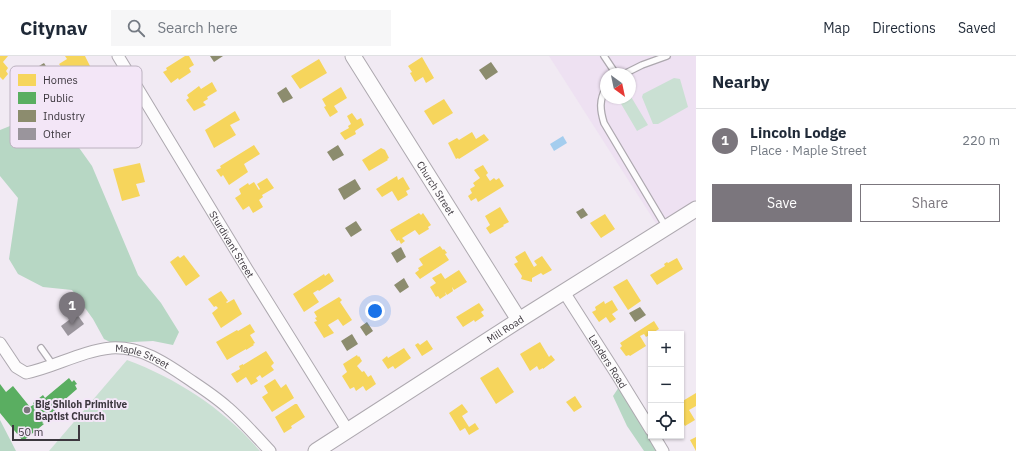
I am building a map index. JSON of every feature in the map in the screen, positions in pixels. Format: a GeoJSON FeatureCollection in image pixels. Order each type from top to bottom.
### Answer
{"type":"FeatureCollection","features":[{"type":"Feature","properties":{"kind":"street","name":"Sturdivant Street"},"geometry":{"type":"LineString","coordinates":[[118,56],[124,66]]}},
{"type":"Feature","properties":{"kind":"street","name":"Church Street"},"geometry":{"type":"LineString","coordinates":[[353,56],[519,320]]}},
{"type":"Feature","properties":{"kind":"street","name":"Sturdivant Street"},"geometry":{"type":"LineString","coordinates":[[142,96],[247,269],[348,431]]}},
{"type":"Feature","properties":{"kind":"street","name":"Mill Road"},"geometry":{"type":"LineString","coordinates":[[316,451],[519,320],[696,209]]}},
{"type":"Feature","properties":{"kind":"street","name":"Landers Road"},"geometry":{"type":"LineString","coordinates":[[564,292],[648,425]]}},
{"type":"Feature","properties":{"kind":"street","name":"Maple Street"},"geometry":{"type":"LineString","coordinates":[[2,350],[16,366],[26,373],[110,348],[126,348],[148,355],[166,363],[227,407],[270,451]]}},
{"type":"Feature","properties":{"kind":"street"},"geometry":{"type":"LineString","coordinates":[[656,439],[663,451]]}},
{"type":"Feature","properties":{"kind":"lane"},"geometry":{"type":"LineString","coordinates":[[604,56],[612,68]]}},
{"type":"Feature","properties":{"kind":"lane"},"geometry":{"type":"LineString","coordinates":[[636,68],[667,56]]}},
{"type":"Feature","properties":{"kind":"lane"},"geometry":{"type":"LineString","coordinates":[[600,104],[601,115],[604,123],[666,228]]}},
{"type":"Feature","properties":{"kind":"lane"},"geometry":{"type":"LineString","coordinates":[[41,348],[53,365]]}},
{"type":"Feature","properties":{"kind":"shaded area"},"geometry":{"type":"Polygon","coordinates":[[[549,56],[696,56],[696,200],[657,225],[549,56]]]}},
{"type":"Feature","properties":{"kind":"green space"},"geometry":{"type":"Polygon","coordinates":[[[674,78],[680,79],[688,107],[658,124],[653,124],[642,97],[643,94],[674,78]]]}},
{"type":"Feature","properties":{"kind":"green space"},"geometry":{"type":"Polygon","coordinates":[[[621,104],[635,104],[648,125],[637,131],[621,104]]]}},
{"type":"Feature","properties":{"kind":"green space"},"geometry":{"type":"Polygon","coordinates":[[[10,126],[10,148],[79,148],[92,166],[138,275],[161,303],[179,332],[173,345],[153,341],[112,343],[104,339],[93,319],[72,290],[43,287],[18,274],[9,259],[18,198],[0,176],[0,130],[10,126]]]}},
{"type":"Feature","properties":{"kind":"green space"},"geometry":{"type":"Polygon","coordinates":[[[127,360],[164,376],[200,397],[232,422],[260,451],[49,451],[127,360]]]}},
{"type":"Feature","properties":{"kind":"green space"},"geometry":{"type":"Polygon","coordinates":[[[619,387],[648,433],[648,439],[652,439],[659,451],[644,451],[627,426],[613,396],[619,387]]]}},
{"type":"Feature","properties":{"kind":"green space"},"geometry":{"type":"Polygon","coordinates":[[[0,420],[16,451],[0,451],[0,420]]]}},
{"type":"Feature","properties":{"kind":"water"},"geometry":{"type":"Polygon","coordinates":[[[563,136],[567,143],[554,151],[550,144],[563,136]]]}},
{"type":"Feature","properties":{"kind":"building: Homes"},"geometry":{"type":"Polygon","coordinates":[[[0,56],[8,56],[3,62],[8,68],[6,71],[8,74],[3,80],[0,77],[0,56]]]}},
{"type":"Feature","properties":{"kind":"building: Homes"},"geometry":{"type":"Polygon","coordinates":[[[65,56],[85,56],[90,66],[60,66],[59,64],[67,59],[65,56]]]}},
{"type":"Feature","properties":{"kind":"building: Homes"},"geometry":{"type":"Polygon","coordinates":[[[185,56],[189,56],[194,65],[189,68],[191,72],[179,80],[178,78],[171,83],[163,72],[167,70],[166,68],[185,56]]]}},
{"type":"Feature","properties":{"kind":"building: Homes"},"geometry":{"type":"Polygon","coordinates":[[[422,57],[434,78],[426,83],[423,77],[415,82],[410,73],[412,72],[408,66],[422,57]]]}},
{"type":"Feature","properties":{"kind":"building: Homes"},"geometry":{"type":"Polygon","coordinates":[[[319,59],[327,73],[300,89],[291,76],[319,59]]]}},
{"type":"Feature","properties":{"kind":"building: Homes"},"geometry":{"type":"Polygon","coordinates":[[[212,82],[217,91],[207,97],[208,99],[203,102],[206,105],[194,111],[186,100],[189,98],[187,95],[199,86],[201,89],[212,82]]]}},
{"type":"Feature","properties":{"kind":"building: Homes"},"geometry":{"type":"Polygon","coordinates":[[[341,87],[347,98],[334,106],[338,112],[330,117],[324,107],[326,106],[322,99],[341,87]]]}},
{"type":"Feature","properties":{"kind":"building: Homes"},"geometry":{"type":"Polygon","coordinates":[[[444,99],[453,113],[433,125],[424,111],[444,99]]]}},
{"type":"Feature","properties":{"kind":"building: Homes"},"geometry":{"type":"Polygon","coordinates":[[[235,111],[240,120],[230,125],[236,135],[214,148],[205,130],[235,111]]]}},
{"type":"Feature","properties":{"kind":"building: Homes"},"geometry":{"type":"Polygon","coordinates":[[[352,113],[357,120],[361,118],[364,125],[355,131],[356,134],[345,140],[340,133],[349,128],[348,126],[351,124],[347,116],[352,113]]]}},
{"type":"Feature","properties":{"kind":"building: Homes"},"geometry":{"type":"Polygon","coordinates":[[[472,132],[476,139],[484,134],[489,140],[459,159],[456,159],[448,143],[457,138],[459,140],[472,132]]]}},
{"type":"Feature","properties":{"kind":"building: Homes"},"geometry":{"type":"Polygon","coordinates":[[[254,145],[260,154],[244,164],[248,172],[229,185],[223,175],[221,177],[216,170],[254,145]]]}},
{"type":"Feature","properties":{"kind":"building: Homes"},"geometry":{"type":"Polygon","coordinates":[[[381,148],[385,150],[389,158],[387,159],[388,160],[369,171],[362,160],[381,148]]]}},
{"type":"Feature","properties":{"kind":"building: Homes"},"geometry":{"type":"Polygon","coordinates":[[[140,163],[145,182],[136,184],[140,196],[122,201],[113,169],[140,163]]]}},
{"type":"Feature","properties":{"kind":"building: Homes"},"geometry":{"type":"Polygon","coordinates":[[[483,165],[488,173],[486,175],[490,181],[494,178],[496,180],[499,178],[504,186],[478,202],[476,198],[471,201],[468,196],[472,193],[470,189],[475,186],[473,183],[480,178],[474,170],[483,165]]]}},
{"type":"Feature","properties":{"kind":"building: Homes"},"geometry":{"type":"Polygon","coordinates":[[[397,176],[398,180],[403,177],[410,189],[406,191],[408,195],[398,201],[392,191],[382,197],[376,189],[397,176]]]}},
{"type":"Feature","properties":{"kind":"building: Homes"},"geometry":{"type":"Polygon","coordinates":[[[267,178],[274,188],[262,195],[263,197],[259,200],[263,207],[253,213],[249,206],[243,210],[235,198],[241,194],[239,189],[248,183],[249,185],[254,182],[259,190],[260,189],[257,184],[267,178]]]}},
{"type":"Feature","properties":{"kind":"building: Homes"},"geometry":{"type":"Polygon","coordinates":[[[500,207],[509,222],[490,234],[486,228],[490,225],[485,216],[500,207]]]}},
{"type":"Feature","properties":{"kind":"building: Homes"},"geometry":{"type":"Polygon","coordinates":[[[419,213],[421,215],[423,213],[431,225],[428,227],[429,229],[419,235],[415,230],[402,238],[405,241],[401,244],[399,240],[397,241],[390,230],[419,213]]]}},
{"type":"Feature","properties":{"kind":"building: Homes"},"geometry":{"type":"Polygon","coordinates":[[[605,214],[615,229],[601,238],[590,223],[605,214]]]}},
{"type":"Feature","properties":{"kind":"building: Homes"},"geometry":{"type":"Polygon","coordinates":[[[440,246],[447,253],[445,254],[449,260],[420,279],[415,273],[419,270],[418,268],[423,265],[419,259],[440,246]]]}},
{"type":"Feature","properties":{"kind":"building: Homes"},"geometry":{"type":"Polygon","coordinates":[[[525,251],[534,267],[537,265],[534,261],[542,256],[552,270],[543,275],[541,273],[532,278],[532,282],[521,279],[522,276],[514,264],[518,262],[515,257],[525,251]]]}},
{"type":"Feature","properties":{"kind":"building: Homes"},"geometry":{"type":"Polygon","coordinates":[[[184,255],[200,276],[186,286],[170,262],[178,256],[180,258],[184,255]]]}},
{"type":"Feature","properties":{"kind":"building: Homes"},"geometry":{"type":"Polygon","coordinates":[[[677,258],[683,269],[657,285],[650,275],[665,266],[664,264],[667,262],[668,263],[677,258]]]}},
{"type":"Feature","properties":{"kind":"building: Homes"},"geometry":{"type":"Polygon","coordinates":[[[459,270],[467,282],[454,290],[452,287],[453,291],[447,295],[445,292],[446,295],[440,299],[438,296],[436,297],[430,287],[436,283],[432,278],[441,273],[445,279],[459,270]]]}},
{"type":"Feature","properties":{"kind":"building: Homes"},"geometry":{"type":"Polygon","coordinates":[[[329,273],[334,281],[319,291],[318,290],[313,293],[319,302],[304,312],[293,294],[324,274],[325,276],[329,273]]]}},
{"type":"Feature","properties":{"kind":"building: Homes"},"geometry":{"type":"Polygon","coordinates":[[[627,279],[641,301],[628,310],[613,287],[627,279]]]}},
{"type":"Feature","properties":{"kind":"building: Homes"},"geometry":{"type":"Polygon","coordinates":[[[221,291],[228,301],[226,302],[227,303],[234,299],[242,314],[221,328],[212,313],[218,308],[216,306],[214,307],[208,299],[221,291]]]}},
{"type":"Feature","properties":{"kind":"building: Homes"},"geometry":{"type":"Polygon","coordinates":[[[339,297],[342,300],[340,302],[352,320],[343,326],[338,319],[328,325],[334,333],[324,338],[314,322],[317,321],[315,318],[317,317],[314,312],[339,297]]]}},
{"type":"Feature","properties":{"kind":"building: Homes"},"geometry":{"type":"Polygon","coordinates":[[[612,300],[618,310],[612,314],[616,319],[610,323],[606,317],[599,322],[592,312],[596,310],[595,307],[604,301],[605,304],[612,300]]]}},
{"type":"Feature","properties":{"kind":"building: Homes"},"geometry":{"type":"Polygon","coordinates":[[[479,303],[484,310],[481,312],[484,316],[463,327],[456,317],[479,303]]]}},
{"type":"Feature","properties":{"kind":"building: Homes"},"geometry":{"type":"Polygon","coordinates":[[[654,321],[659,329],[656,331],[648,331],[648,336],[646,337],[644,334],[640,336],[646,346],[630,356],[626,356],[620,348],[622,346],[620,343],[654,321]]]}},
{"type":"Feature","properties":{"kind":"building: Homes"},"geometry":{"type":"Polygon","coordinates":[[[250,324],[255,332],[250,335],[255,343],[253,344],[254,345],[227,360],[216,342],[250,324]]]}},
{"type":"Feature","properties":{"kind":"building: Homes"},"geometry":{"type":"Polygon","coordinates":[[[427,340],[433,349],[422,356],[415,345],[418,343],[420,345],[427,340]]]}},
{"type":"Feature","properties":{"kind":"building: Homes"},"geometry":{"type":"Polygon","coordinates":[[[540,342],[549,357],[551,355],[555,360],[543,369],[539,370],[537,366],[530,371],[520,354],[540,342]]]}},
{"type":"Feature","properties":{"kind":"building: Homes"},"geometry":{"type":"Polygon","coordinates":[[[404,348],[411,358],[395,369],[393,366],[388,369],[382,360],[404,348]]]}},
{"type":"Feature","properties":{"kind":"building: Homes"},"geometry":{"type":"Polygon","coordinates":[[[266,351],[274,363],[271,366],[274,370],[262,378],[260,375],[256,378],[258,381],[251,385],[246,377],[237,383],[231,374],[240,369],[239,366],[266,351]]]}},
{"type":"Feature","properties":{"kind":"building: Homes"},"geometry":{"type":"Polygon","coordinates":[[[357,355],[362,361],[357,366],[362,372],[364,371],[368,377],[371,375],[376,384],[366,391],[363,386],[356,391],[354,387],[350,389],[342,376],[347,372],[343,364],[357,355]]]}},
{"type":"Feature","properties":{"kind":"building: Homes"},"geometry":{"type":"Polygon","coordinates":[[[498,367],[514,392],[496,404],[480,378],[498,367]]]}},
{"type":"Feature","properties":{"kind":"building: Homes"},"geometry":{"type":"Polygon","coordinates":[[[275,379],[281,388],[286,384],[294,398],[272,412],[262,397],[268,393],[264,386],[275,379]]]}},
{"type":"Feature","properties":{"kind":"building: Homes"},"geometry":{"type":"Polygon","coordinates":[[[696,393],[696,406],[689,410],[695,420],[685,426],[684,424],[684,400],[696,393]]]}},
{"type":"Feature","properties":{"kind":"building: Homes"},"geometry":{"type":"Polygon","coordinates":[[[575,396],[582,407],[574,412],[566,402],[575,396]]]}},
{"type":"Feature","properties":{"kind":"building: Homes"},"geometry":{"type":"Polygon","coordinates":[[[297,404],[305,417],[291,426],[292,428],[284,433],[275,417],[297,404]]]}},
{"type":"Feature","properties":{"kind":"building: Homes"},"geometry":{"type":"Polygon","coordinates":[[[462,404],[468,412],[462,416],[469,427],[475,423],[479,429],[469,435],[465,428],[460,431],[449,413],[462,404]]]}},
{"type":"Feature","properties":{"kind":"building: Homes"},"geometry":{"type":"Polygon","coordinates":[[[696,437],[696,451],[690,440],[696,437]]]}},
{"type":"Feature","properties":{"kind":"building: Public","name":"Big Shiloh Primitive Baptist Church"},"geometry":{"type":"Polygon","coordinates":[[[69,378],[72,382],[74,380],[77,384],[75,385],[77,389],[54,409],[55,413],[42,423],[44,424],[23,441],[0,413],[0,384],[6,392],[13,386],[30,407],[34,405],[33,403],[43,395],[45,398],[69,378]]]}},
{"type":"Feature","properties":{"kind":"building: Industry"},"geometry":{"type":"Polygon","coordinates":[[[210,56],[223,56],[214,62],[210,56]]]}},
{"type":"Feature","properties":{"kind":"building: Industry"},"geometry":{"type":"Polygon","coordinates":[[[491,62],[498,72],[486,80],[479,70],[491,62]]]}},
{"type":"Feature","properties":{"kind":"building: Industry"},"geometry":{"type":"Polygon","coordinates":[[[44,63],[46,66],[39,66],[44,63]]]}},
{"type":"Feature","properties":{"kind":"building: Industry"},"geometry":{"type":"Polygon","coordinates":[[[286,87],[293,98],[283,103],[277,93],[286,87]]]}},
{"type":"Feature","properties":{"kind":"building: Industry"},"geometry":{"type":"Polygon","coordinates":[[[338,145],[344,155],[333,161],[327,152],[338,145]]]}},
{"type":"Feature","properties":{"kind":"building: Industry"},"geometry":{"type":"Polygon","coordinates":[[[355,179],[361,189],[344,200],[338,189],[355,179]]]}},
{"type":"Feature","properties":{"kind":"building: Industry"},"geometry":{"type":"Polygon","coordinates":[[[583,208],[588,215],[581,219],[576,212],[583,208]]]}},
{"type":"Feature","properties":{"kind":"building: Industry"},"geometry":{"type":"Polygon","coordinates":[[[356,221],[362,230],[351,237],[345,228],[356,221]]]}},
{"type":"Feature","properties":{"kind":"building: Industry"},"geometry":{"type":"Polygon","coordinates":[[[401,247],[406,257],[397,263],[391,253],[401,247]]]}},
{"type":"Feature","properties":{"kind":"building: Industry"},"geometry":{"type":"Polygon","coordinates":[[[404,278],[409,287],[400,293],[394,285],[404,278]]]}},
{"type":"Feature","properties":{"kind":"building: Industry"},"geometry":{"type":"Polygon","coordinates":[[[640,307],[646,315],[635,322],[629,313],[640,307]]]}},
{"type":"Feature","properties":{"kind":"building: Industry"},"geometry":{"type":"Polygon","coordinates":[[[367,322],[373,331],[366,336],[360,327],[367,322]]]}},
{"type":"Feature","properties":{"kind":"building: Industry"},"geometry":{"type":"Polygon","coordinates":[[[352,334],[358,344],[347,351],[341,341],[352,334]]]}},
{"type":"Feature","properties":{"kind":"building: Other"},"geometry":{"type":"Polygon","coordinates":[[[77,314],[84,324],[68,336],[61,326],[77,314]]]}},
{"type":"Feature","properties":{"kind":"place","name":"Lincoln Lodge"},"geometry":{"type":"Point","coordinates":[72,325]}},
{"type":"Feature","properties":{"kind":"place","name":"Big Shiloh Primitive Baptist Church"},"geometry":{"type":"Point","coordinates":[27,410]}}]}
